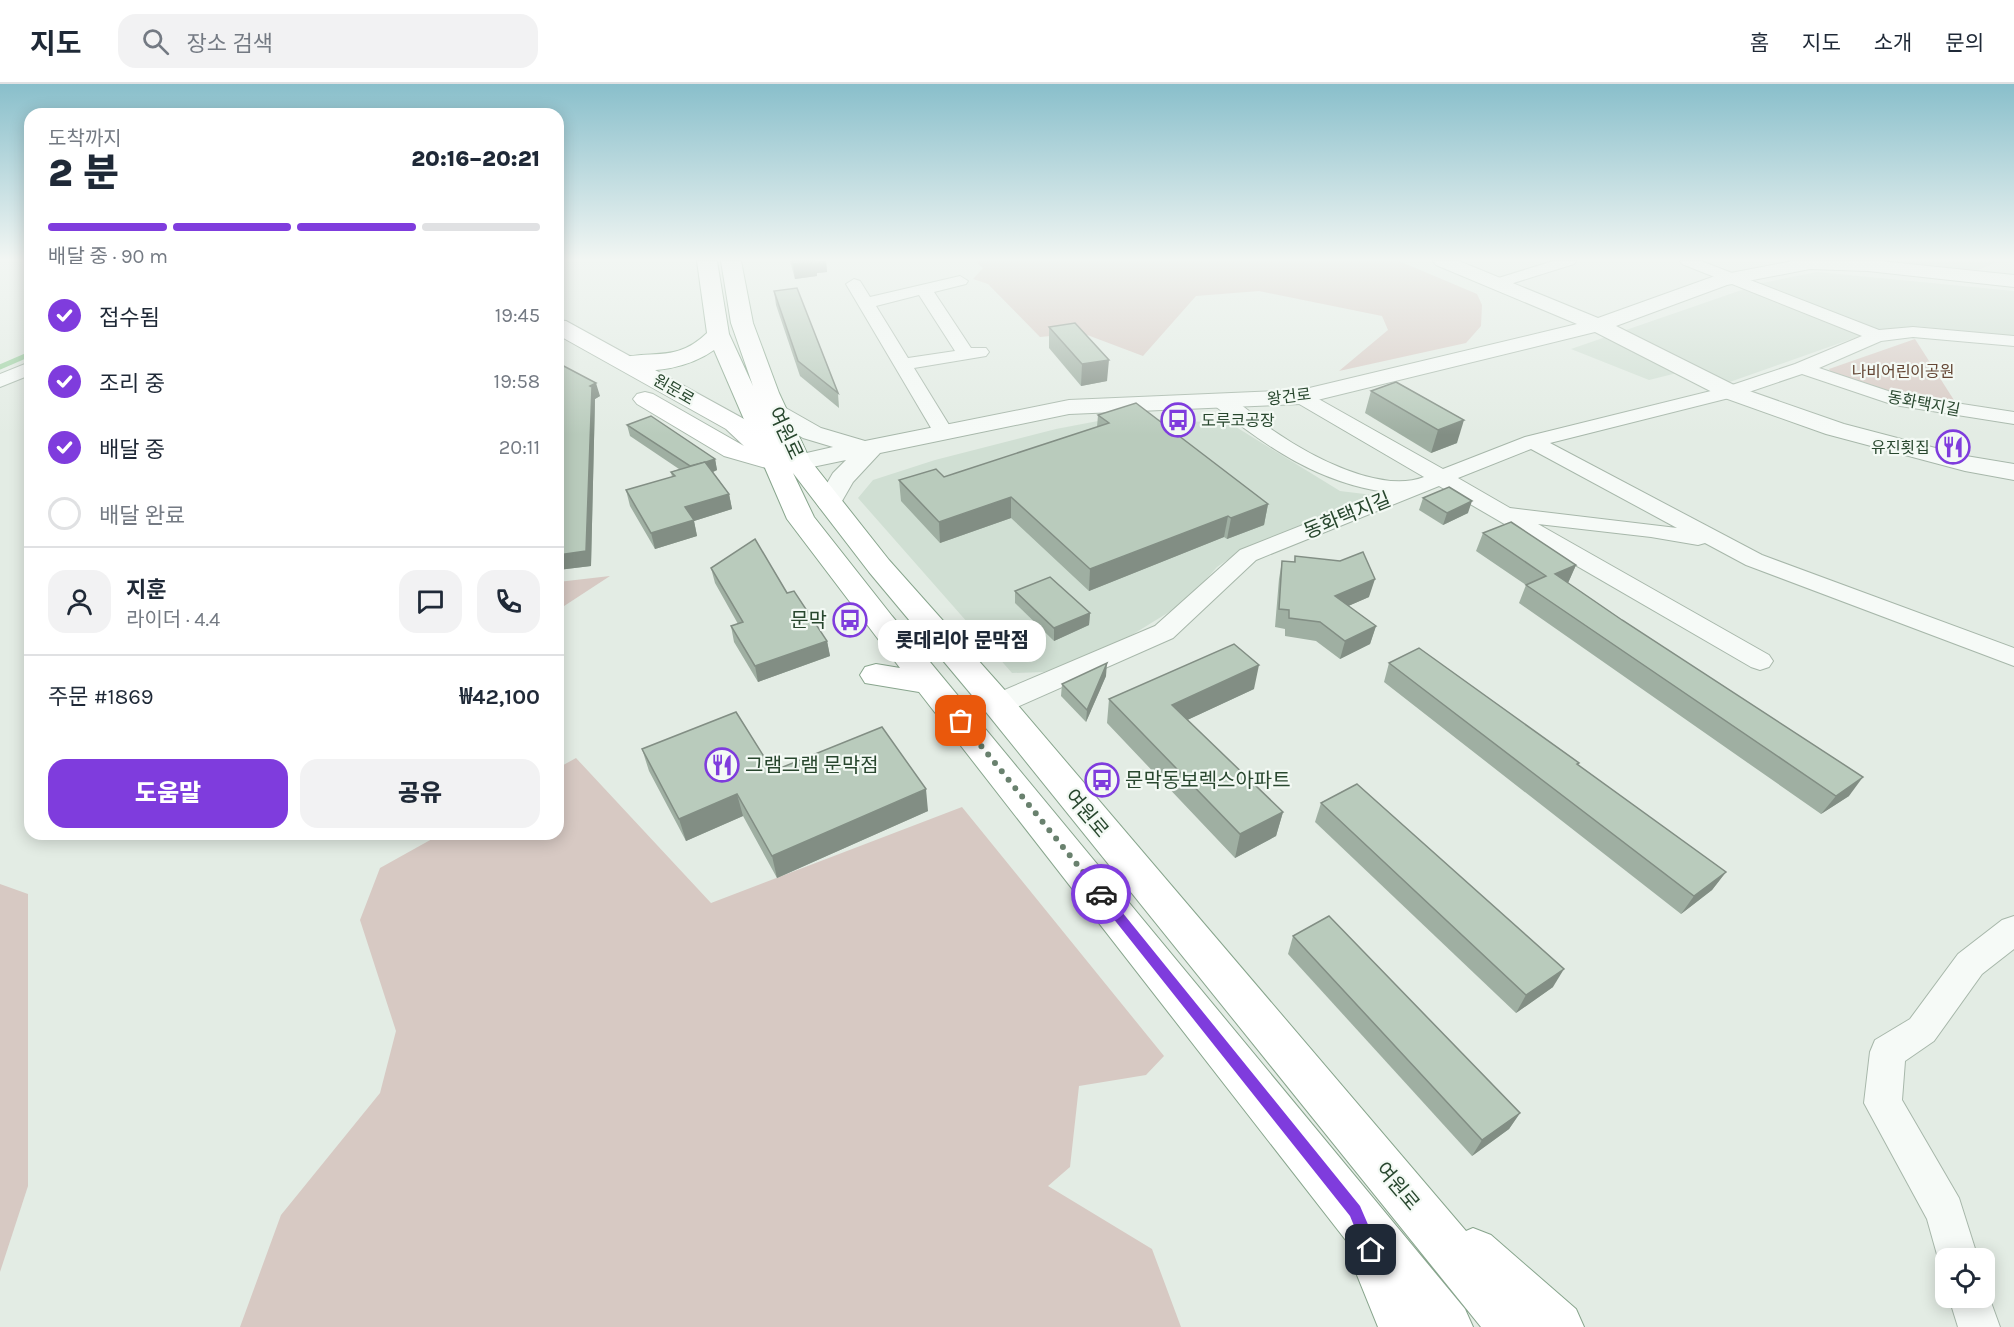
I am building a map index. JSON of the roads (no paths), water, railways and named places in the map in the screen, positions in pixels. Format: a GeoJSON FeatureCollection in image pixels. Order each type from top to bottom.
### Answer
{"type":"FeatureCollection","features":[{"type":"Feature","properties":{"kind":"main road","name":"여원로"},"geometry":{"type":"LineString","coordinates":[[716,319],[718,334],[789,465],[829,502],[879,566],[979,713],[1355,1211],[1447,1327]]}},
{"type":"Feature","properties":{"kind":"main road","name":"여원로"},"geometry":{"type":"LineString","coordinates":[[741,319],[776,412],[801,519],[930,683],[979,713],[1401,1190],[1514,1327]]}},
{"type":"Feature","properties":{"kind":"main road","name":"원문로"},"geometry":{"type":"LineString","coordinates":[[564,329],[735,424],[789,465]]}},
{"type":"Feature","properties":{"kind":"main road"},"geometry":{"type":"LineString","coordinates":[[628,363],[678,360],[706,347],[718,334]]}},
{"type":"Feature","properties":{"kind":"main road","name":"원문로"},"geometry":{"type":"LineString","coordinates":[[564,354],[733,451],[789,465]]}},
{"type":"Feature","properties":{"kind":"main road"},"geometry":{"type":"LineString","coordinates":[[876,675],[930,683]]}},
{"type":"Feature","properties":{"kind":"main road"},"geometry":{"type":"LineString","coordinates":[[1401,1190],[1558,1327]]}},
{"type":"Feature","properties":{"kind":"main road"},"geometry":{"type":"LineString","coordinates":[[1355,1211],[1404,1327]]}},
{"type":"Feature","properties":{"kind":"street"},"geometry":{"type":"LineString","coordinates":[[875,319],[944,433]]}},
{"type":"Feature","properties":{"kind":"street"},"geometry":{"type":"LineString","coordinates":[[901,365],[973,353],[947,319]]}},
{"type":"Feature","properties":{"kind":"street"},"geometry":{"type":"LineString","coordinates":[[1584,319],[1730,392],[1835,429],[1965,463],[2014,472]]}},
{"type":"Feature","properties":{"kind":"street","name":"왕건로"},"geometry":{"type":"LineString","coordinates":[[789,465],[1069,407],[1301,397],[1598,325],[1615,319]]}},
{"type":"Feature","properties":{"kind":"street"},"geometry":{"type":"LineString","coordinates":[[1835,319],[1877,336]]}},
{"type":"Feature","properties":{"kind":"street","name":"동화택지길"},"geometry":{"type":"LineString","coordinates":[[979,713],[1164,632],[1248,555],[1532,441],[1730,392],[1802,368],[1877,336],[1913,332],[2008,341],[2014,356]]}},
{"type":"Feature","properties":{"kind":"street","name":"동화택지길"},"geometry":{"type":"LineString","coordinates":[[1802,368],[1894,399],[2014,418]]}},
{"type":"Feature","properties":{"kind":"street"},"geometry":{"type":"LineString","coordinates":[[0,381],[24,371]]}},
{"type":"Feature","properties":{"kind":"street"},"geometry":{"type":"LineString","coordinates":[[1301,397],[1760,661]]}},
{"type":"Feature","properties":{"kind":"street"},"geometry":{"type":"LineString","coordinates":[[1222,402],[1272,440],[1330,472],[1373,485],[1412,489]]}},
{"type":"Feature","properties":{"kind":"street"},"geometry":{"type":"LineString","coordinates":[[776,412],[812,433],[870,449],[842,479],[829,502]]}},
{"type":"Feature","properties":{"kind":"street"},"geometry":{"type":"LineString","coordinates":[[1532,441],[1754,560],[2014,657]]}},
{"type":"Feature","properties":{"kind":"street"},"geometry":{"type":"LineString","coordinates":[[1503,513],[1651,530],[1721,542]]}},
{"type":"Feature","properties":{"kind":"street"},"geometry":{"type":"LineString","coordinates":[[1955,1248],[1945,1212],[1883,1103],[1888,1052],[1922,1030],[1970,964],[2014,930]]}},
{"type":"Feature","properties":{"kind":"street"},"geometry":{"type":"LineString","coordinates":[[1973,1308],[1979,1327]]}},
{"type":"Feature","properties":{"kind":"waterway"},"geometry":{"type":"LineString","coordinates":[[0,367],[24,357]]}},
{"type":"Feature","properties":{"kind":"place","name":"도루코공장"},"geometry":{"type":"Point","coordinates":[1178,420]}},
{"type":"Feature","properties":{"kind":"place","name":"유진횟집"},"geometry":{"type":"Point","coordinates":[1953,447]}},
{"type":"Feature","properties":{"kind":"place","name":"문막"},"geometry":{"type":"Point","coordinates":[850,620]}},
{"type":"Feature","properties":{"kind":"place","name":"롯데리아 문막점"},"geometry":{"type":"Point","coordinates":[961,721]}},
{"type":"Feature","properties":{"kind":"place","name":"그램그램 문막점"},"geometry":{"type":"Point","coordinates":[722,765]}},
{"type":"Feature","properties":{"kind":"place","name":"문막동보렉스아파트"},"geometry":{"type":"Point","coordinates":[1102,780]}},
{"type":"Feature","properties":{"kind":"park label","name":"나비어린이공원"},"geometry":{"type":"Point","coordinates":[1903,371]}}]}
